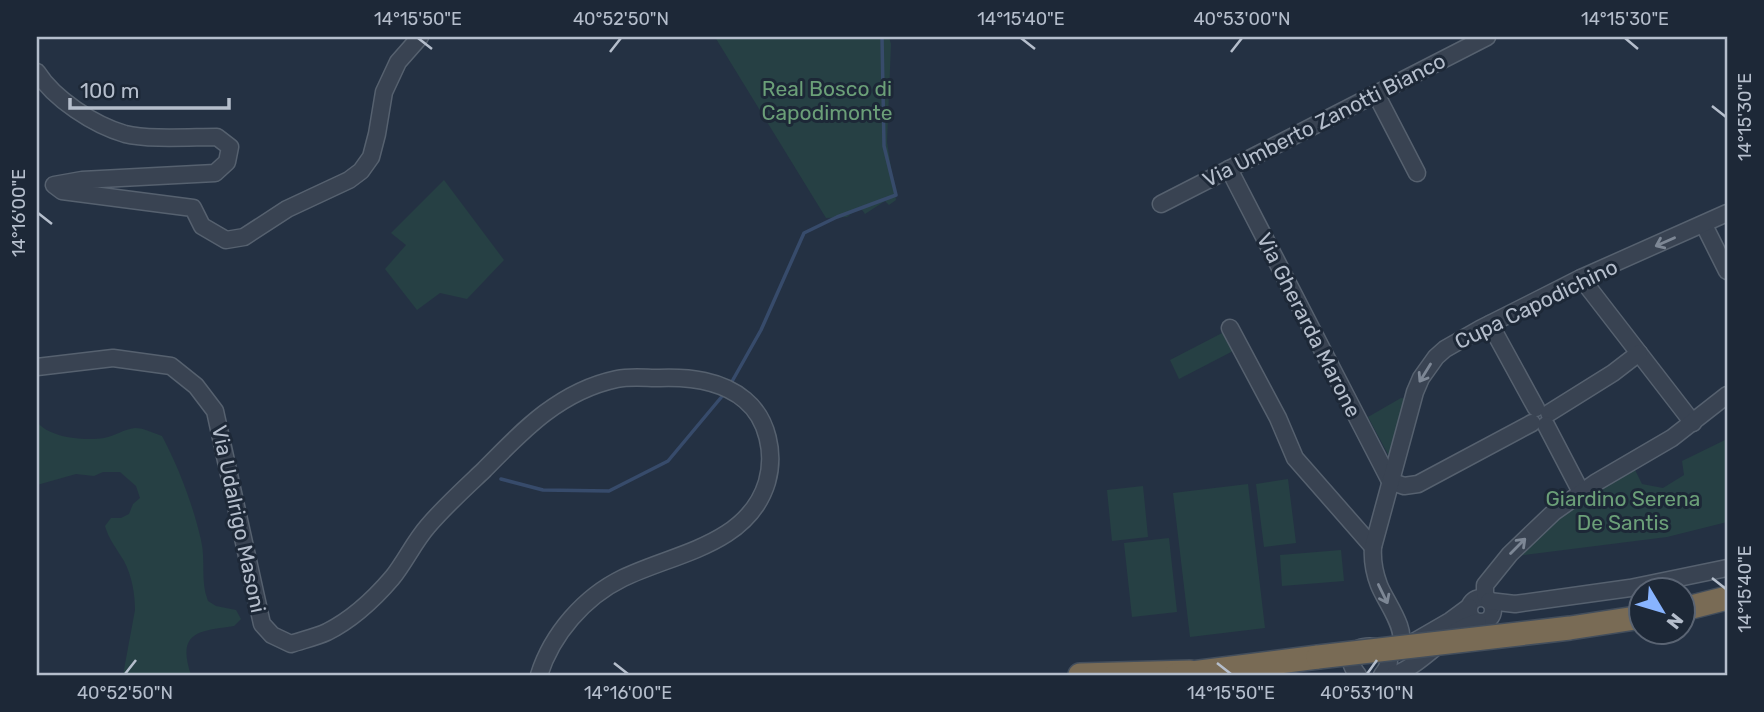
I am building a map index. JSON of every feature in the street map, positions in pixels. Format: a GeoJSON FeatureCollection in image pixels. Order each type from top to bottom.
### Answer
{"type":"FeatureCollection","features":[{"type":"Feature","properties":{"kind":"highway"},"geometry":{"type":"LineString","coordinates":[[1698,605],[1727,598]]}},
{"type":"Feature","properties":{"kind":"highway"},"geometry":{"type":"LineString","coordinates":[[1698,620],[1727,613]]}},
{"type":"Feature","properties":{"kind":"highway"},"geometry":{"type":"LineString","coordinates":[[1080,675],[1338,669],[1628,619]]}},
{"type":"Feature","properties":{"kind":"highway"},"geometry":{"type":"LineString","coordinates":[[1287,675],[1628,633]]}},
{"type":"Feature","properties":{"kind":"highway"},"geometry":{"type":"LineString","coordinates":[[1176,675],[1207,671]]}},
{"type":"Feature","properties":{"kind":"street"},"geometry":{"type":"LineString","coordinates":[[37,72],[59,99],[112,129],[127,134],[217,137],[230,147],[227,162],[215,173],[82,180],[54,185],[62,191],[193,208],[202,226],[226,240],[244,237],[287,209],[349,180],[361,171],[371,157],[384,92],[398,62],[420,37]]}},
{"type":"Feature","properties":{"kind":"street","name":"Via Umberto Zanotti Bianco"},"geometry":{"type":"LineString","coordinates":[[1161,204],[1487,37]]}},
{"type":"Feature","properties":{"kind":"street"},"geometry":{"type":"LineString","coordinates":[[1376,94],[1417,173]]}},
{"type":"Feature","properties":{"kind":"street","name":"Via Gherarda Marone"},"geometry":{"type":"LineString","coordinates":[[1228,169],[1390,481]]}},
{"type":"Feature","properties":{"kind":"street","name":"Cupa Capodichino"},"geometry":{"type":"LineString","coordinates":[[1399,646],[1403,636],[1379,586],[1372,562],[1373,547],[1415,392],[1427,368],[1445,349],[1490,324],[1581,278],[1727,213]]}},
{"type":"Feature","properties":{"kind":"street"},"geometry":{"type":"LineString","coordinates":[[1704,225],[1727,271]]}},
{"type":"Feature","properties":{"kind":"street"},"geometry":{"type":"LineString","coordinates":[[1581,278],[1693,423]]}},
{"type":"Feature","properties":{"kind":"street"},"geometry":{"type":"LineString","coordinates":[[1490,324],[1581,492]]}},
{"type":"Feature","properties":{"kind":"street"},"geometry":{"type":"LineString","coordinates":[[1230,328],[1278,418],[1295,458],[1373,547]]}},
{"type":"Feature","properties":{"kind":"street"},"geometry":{"type":"LineString","coordinates":[[1390,481],[1404,486],[1418,484],[1595,385],[1639,353]]}},
{"type":"Feature","properties":{"kind":"street","name":"Via Udalrigo Masoni"},"geometry":{"type":"LineString","coordinates":[[37,367],[113,358],[171,366],[197,386],[215,411],[262,624],[272,635],[291,644],[327,632],[362,609],[392,578],[428,527],[526,426],[555,404],[582,391],[618,379],[681,377],[718,385],[742,397],[762,423],[770,447],[770,471],[757,506],[742,524],[720,538],[622,578],[590,600],[554,641],[539,675]]}},
{"type":"Feature","properties":{"kind":"street"},"geometry":{"type":"LineString","coordinates":[[1487,610],[1485,585],[1553,512],[1581,492],[1672,438],[1727,395]]}},
{"type":"Feature","properties":{"kind":"street"},"geometry":{"type":"LineString","coordinates":[[1338,669],[1352,659],[1359,649],[1369,645],[1399,646],[1420,639],[1469,607],[1469,615],[1514,604],[1630,588],[1727,568]]}},
{"type":"Feature","properties":{"kind":"street"},"geometry":{"type":"LineString","coordinates":[[1394,675],[1422,660],[1457,630],[1487,610]]}},
{"type":"Feature","properties":{"kind":"street"},"geometry":{"type":"LineString","coordinates":[[1380,647],[1388,661],[1382,675]]}},
{"type":"Feature","properties":{"kind":"green space","name":"Real Bosco di Capodimonte"},"geometry":{"type":"Polygon","coordinates":[[[715,37],[889,37],[891,44],[887,142],[896,200],[889,205],[885,201],[865,214],[860,207],[847,217],[826,218],[715,37]]]}},
{"type":"Feature","properties":{"kind":"green space"},"geometry":{"type":"Polygon","coordinates":[[[444,180],[504,260],[467,299],[440,293],[417,310],[385,269],[406,245],[391,233],[444,180]]]}},
{"type":"Feature","properties":{"kind":"green space"},"geometry":{"type":"Polygon","coordinates":[[[1226,331],[1235,350],[1179,379],[1170,360],[1226,331]]]}},
{"type":"Feature","properties":{"kind":"green space"},"geometry":{"type":"Polygon","coordinates":[[[1401,398],[1408,399],[1391,460],[1368,417],[1401,398]]]}},
{"type":"Feature","properties":{"kind":"green space"},"geometry":{"type":"Polygon","coordinates":[[[37,422],[50,432],[77,438],[104,438],[135,428],[162,436],[185,487],[198,527],[208,601],[216,606],[236,610],[241,619],[234,626],[201,632],[189,641],[187,660],[191,675],[123,675],[135,610],[134,598],[127,567],[105,526],[111,518],[121,518],[129,514],[133,504],[140,498],[136,486],[120,472],[103,472],[94,476],[76,474],[37,485],[37,422]]]}},
{"type":"Feature","properties":{"kind":"green space","name":"Giardino Serena De Santis"},"geometry":{"type":"Polygon","coordinates":[[[1727,439],[1727,522],[1667,537],[1517,556],[1545,527],[1633,466],[1642,484],[1663,488],[1684,475],[1682,461],[1727,439]]]}},
{"type":"Feature","properties":{"kind":"green space"},"geometry":{"type":"Polygon","coordinates":[[[1288,479],[1296,543],[1264,547],[1256,484],[1288,479]]]}},
{"type":"Feature","properties":{"kind":"green space"},"geometry":{"type":"Polygon","coordinates":[[[1248,484],[1265,628],[1190,637],[1173,493],[1248,484]]]}},
{"type":"Feature","properties":{"kind":"green space"},"geometry":{"type":"Polygon","coordinates":[[[1143,486],[1148,537],[1112,541],[1107,490],[1143,486]]]}},
{"type":"Feature","properties":{"kind":"green space"},"geometry":{"type":"Polygon","coordinates":[[[1169,538],[1177,612],[1132,617],[1124,543],[1169,538]]]}},
{"type":"Feature","properties":{"kind":"green space"},"geometry":{"type":"Polygon","coordinates":[[[1341,550],[1344,581],[1282,586],[1280,555],[1341,550]]]}},
{"type":"Feature","properties":{"kind":"waterway"},"geometry":{"type":"LineString","coordinates":[[730,385],[761,330],[804,233],[837,217],[896,195],[884,146],[882,37]]}},
{"type":"Feature","properties":{"kind":"waterway"},"geometry":{"type":"LineString","coordinates":[[501,479],[543,490],[609,491],[668,461],[724,394]]}}]}
